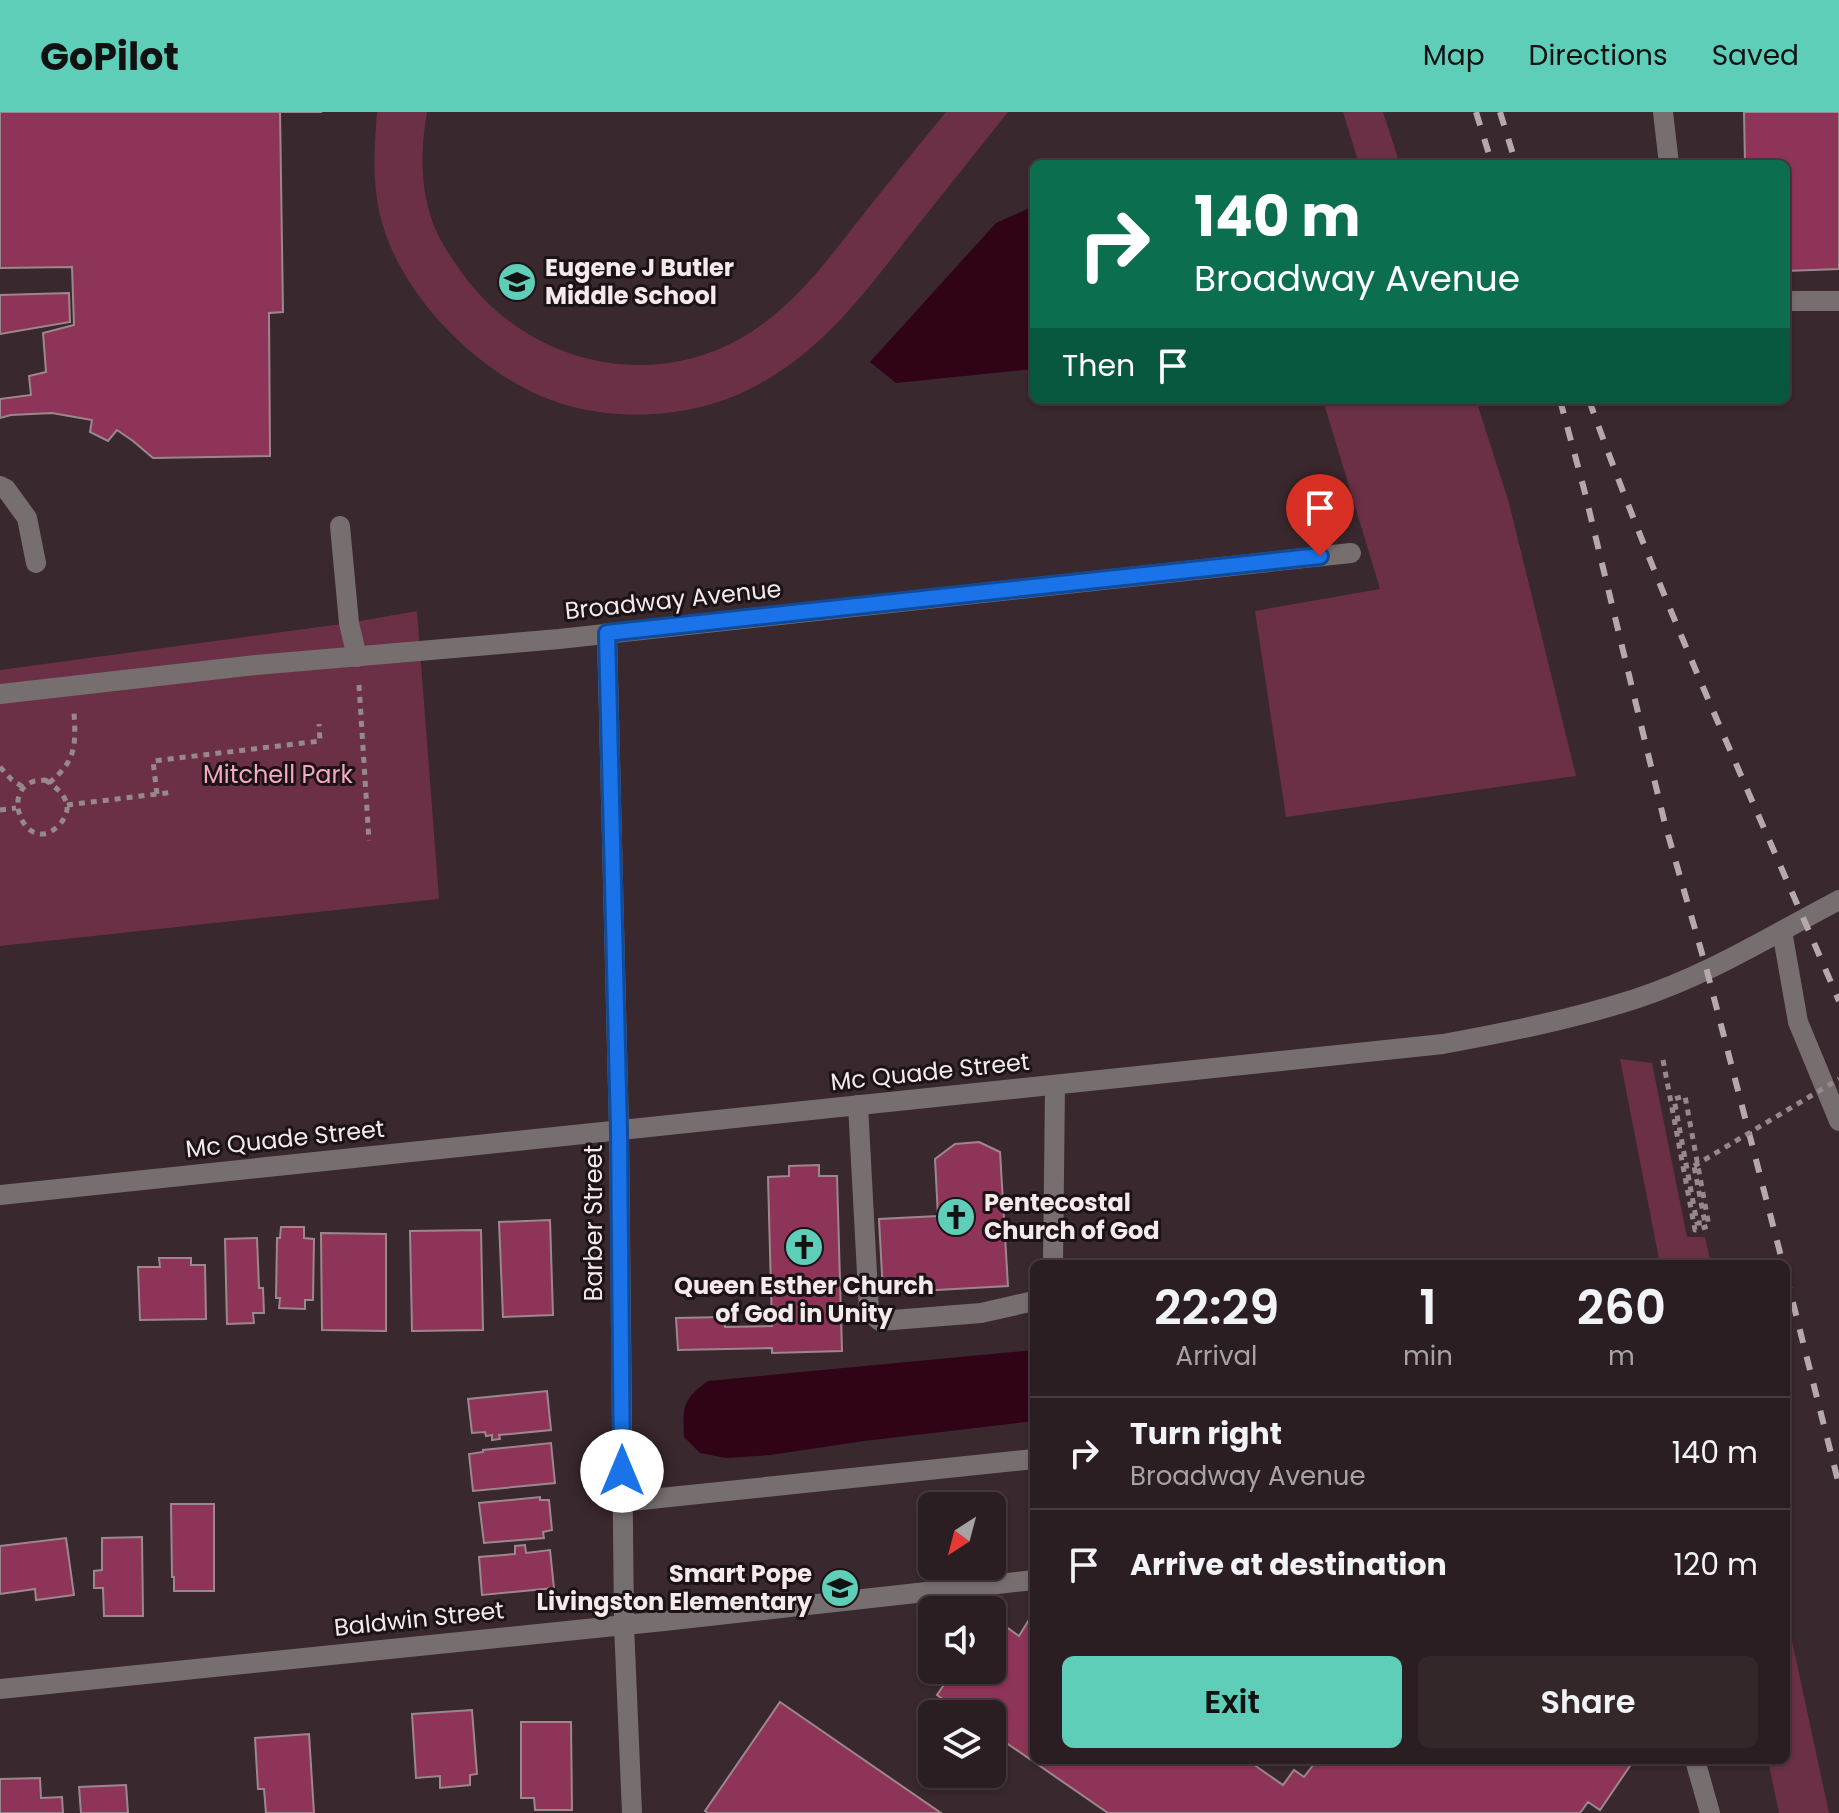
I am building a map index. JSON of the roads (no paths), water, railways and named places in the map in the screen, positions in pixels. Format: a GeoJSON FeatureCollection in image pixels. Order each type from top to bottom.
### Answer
{"type":"FeatureCollection","features":[{"type":"Feature","properties":{"kind":"street"},"geometry":{"type":"LineString","coordinates":[[1663,112],[1669,160]]}},
{"type":"Feature","properties":{"kind":"street"},"geometry":{"type":"LineString","coordinates":[[1790,301],[1839,301]]}},
{"type":"Feature","properties":{"kind":"street"},"geometry":{"type":"LineString","coordinates":[[0,486],[6,489],[27,518],[36,563]]}},
{"type":"Feature","properties":{"kind":"street"},"geometry":{"type":"LineString","coordinates":[[340,526],[349,623],[357,657]]}},
{"type":"Feature","properties":{"kind":"street","name":"Broadway Avenue"},"geometry":{"type":"LineString","coordinates":[[0,694],[256,665],[559,639],[1351,553]]}},
{"type":"Feature","properties":{"kind":"street","name":"Barber Street"},"geometry":{"type":"LineString","coordinates":[[607,633],[619,1131],[624,1625],[632,1813]]}},
{"type":"Feature","properties":{"kind":"street","name":"Mc Quade Street"},"geometry":{"type":"LineString","coordinates":[[0,1195],[1443,1044],[1526,1028],[1637,999],[1707,971],[1839,900]]}},
{"type":"Feature","properties":{"kind":"street"},"geometry":{"type":"LineString","coordinates":[[1782,931],[1798,1022],[1839,1121]]}},
{"type":"Feature","properties":{"kind":"street"},"geometry":{"type":"LineString","coordinates":[[1053,1260],[1055,1085]]}},
{"type":"Feature","properties":{"kind":"street"},"geometry":{"type":"LineString","coordinates":[[858,1105],[869,1311],[880,1321],[981,1313],[1030,1302]]}},
{"type":"Feature","properties":{"kind":"street"},"geometry":{"type":"LineString","coordinates":[[622,1502],[1030,1459]]}},
{"type":"Feature","properties":{"kind":"street","name":"Baldwin Street"},"geometry":{"type":"LineString","coordinates":[[0,1689],[1030,1580]]}},
{"type":"Feature","properties":{"kind":"street"},"geometry":{"type":"LineString","coordinates":[[1696,1764],[1710,1813]]}},
{"type":"Feature","properties":{"kind":"railway"},"geometry":{"type":"LineString","coordinates":[[1476,112],[1491,160]]}},
{"type":"Feature","properties":{"kind":"railway"},"geometry":{"type":"LineString","coordinates":[[1500,112],[1515,160]]}},
{"type":"Feature","properties":{"kind":"railway"},"geometry":{"type":"LineString","coordinates":[[1561,404],[1665,824],[1707,971],[1782,1260]]}},
{"type":"Feature","properties":{"kind":"railway"},"geometry":{"type":"LineString","coordinates":[[1590,404],[1678,627],[1839,1001]]}},
{"type":"Feature","properties":{"kind":"railway"},"geometry":{"type":"LineString","coordinates":[[1790,1291],[1839,1485]]}},
{"type":"Feature","properties":{"kind":"place","name":"Eugene J Butler Middle School"},"geometry":{"type":"Point","coordinates":[517,282]}},
{"type":"Feature","properties":{"kind":"place","name":"Pentecostal Church of God"},"geometry":{"type":"Point","coordinates":[956,1217]}},
{"type":"Feature","properties":{"kind":"place","name":"Queen Esther Church of God in Unity"},"geometry":{"type":"Point","coordinates":[804,1247]}},
{"type":"Feature","properties":{"kind":"place","name":"Smart Pope Livingston Elementary"},"geometry":{"type":"Point","coordinates":[840,1588]}},
{"type":"Feature","properties":{"kind":"park label","name":"Mitchell Park"},"geometry":{"type":"Point","coordinates":[278,775]}}]}
